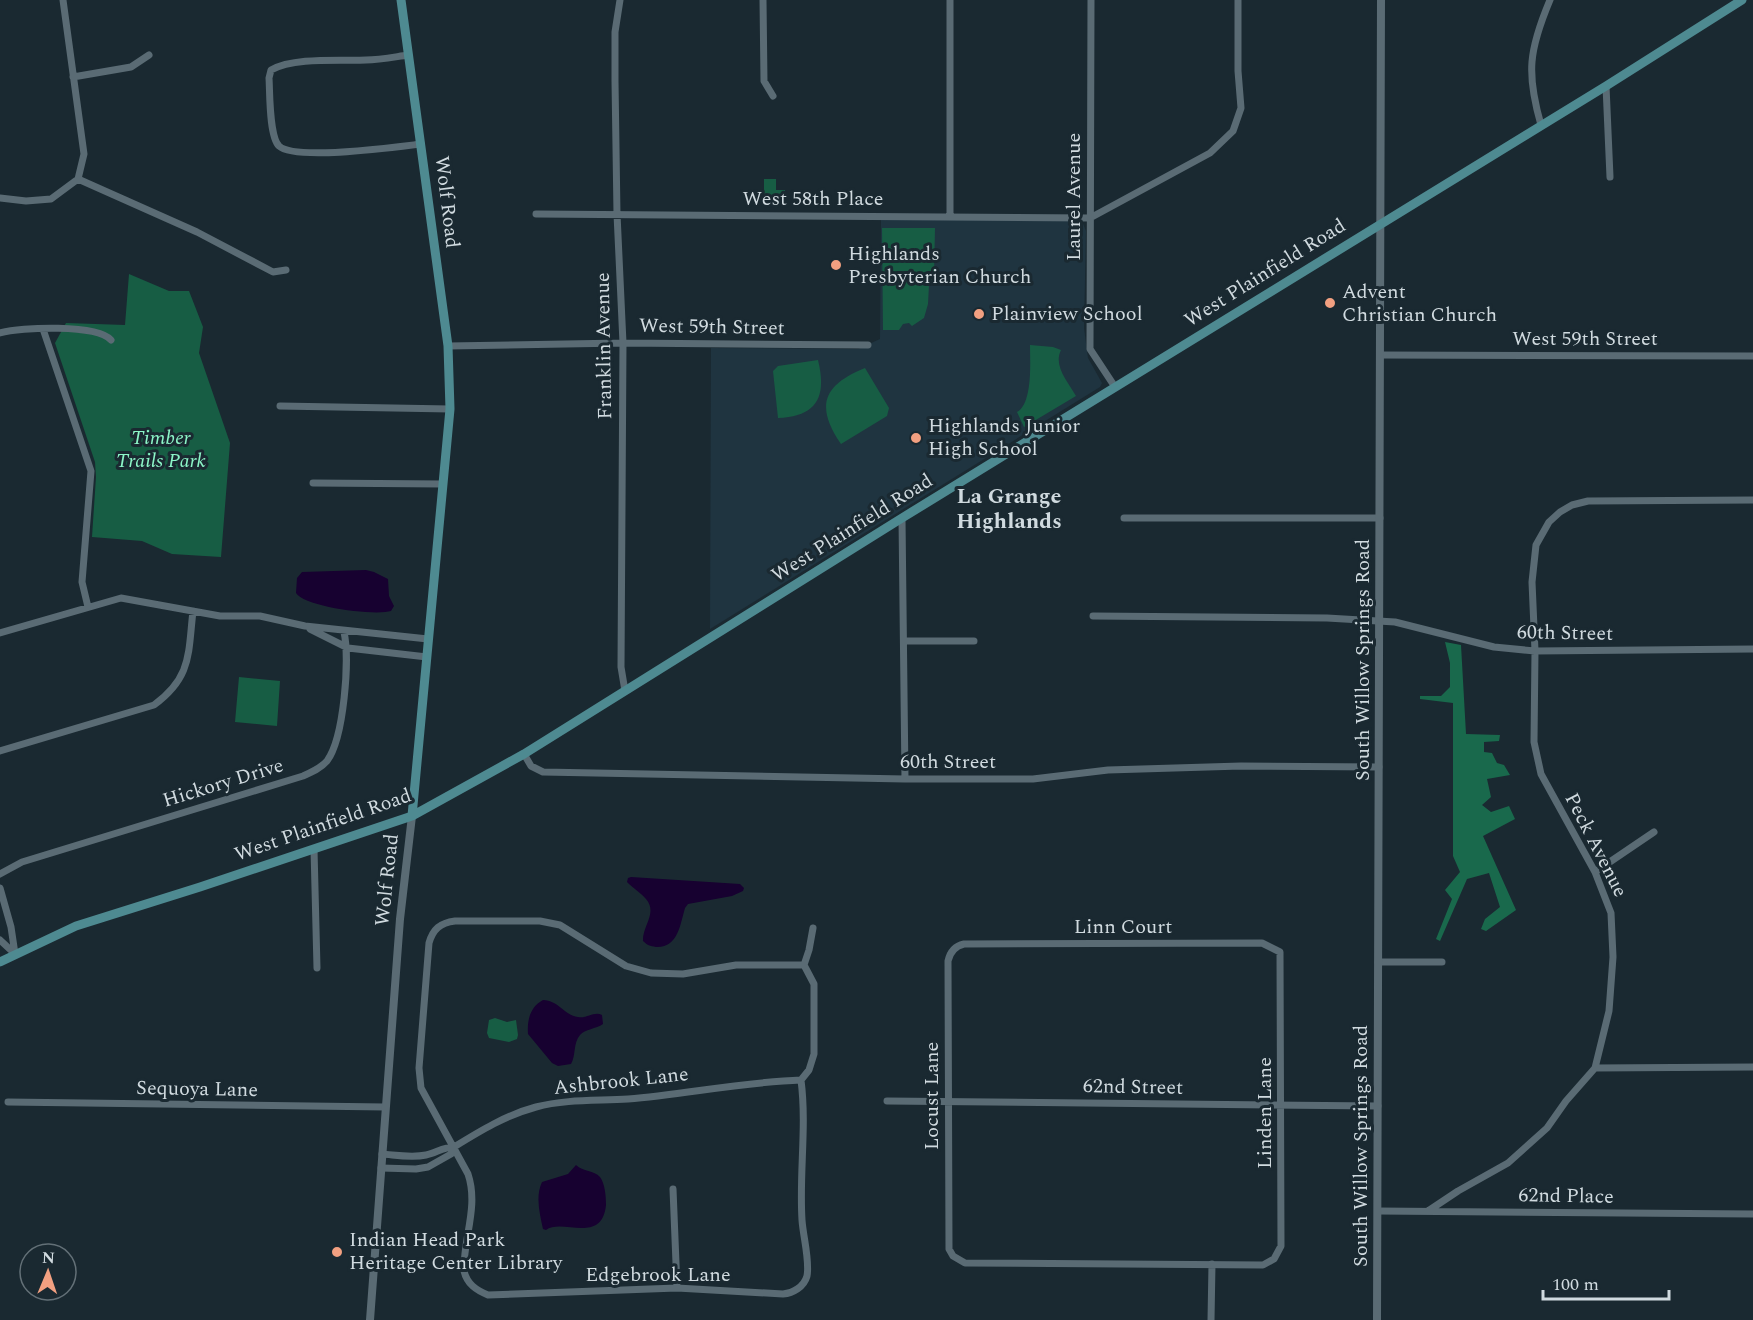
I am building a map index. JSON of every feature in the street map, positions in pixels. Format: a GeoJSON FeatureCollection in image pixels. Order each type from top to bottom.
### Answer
{"type":"FeatureCollection","features":[{"type":"Feature","properties":{"kind":"main road","name":"Wolf Road"},"geometry":{"type":"LineString","coordinates":[[401,0],[448,346],[450,409],[412,816]]}},
{"type":"Feature","properties":{"kind":"main road","name":"West Plainfield Road"},"geometry":{"type":"LineString","coordinates":[[0,962],[76,926],[412,816],[524,754],[1742,0]]}},
{"type":"Feature","properties":{"kind":"street"},"geometry":{"type":"LineString","coordinates":[[0,198],[26,201],[51,198],[78,179],[84,154],[63,0]]}},
{"type":"Feature","properties":{"kind":"street","name":"Franklin Avenue"},"geometry":{"type":"LineString","coordinates":[[620,0],[615,32],[617,214],[623,343],[621,667],[625,691]]}},
{"type":"Feature","properties":{"kind":"street"},"geometry":{"type":"LineString","coordinates":[[763,0],[764,81],[773,96]]}},
{"type":"Feature","properties":{"kind":"street"},"geometry":{"type":"LineString","coordinates":[[950,0],[950,216]]}},
{"type":"Feature","properties":{"kind":"street","name":"Laurel Avenue"},"geometry":{"type":"LineString","coordinates":[[1091,0],[1090,349],[1115,387]]}},
{"type":"Feature","properties":{"kind":"street"},"geometry":{"type":"LineString","coordinates":[[1090,218],[1210,153],[1233,131],[1241,108],[1238,0]]}},
{"type":"Feature","properties":{"kind":"street","name":"South Willow Springs Road"},"geometry":{"type":"LineString","coordinates":[[1377,1320],[1381,0]]}},
{"type":"Feature","properties":{"kind":"street"},"geometry":{"type":"LineString","coordinates":[[1541,125],[1534,100],[1531,71],[1532,50],[1550,0]]}},
{"type":"Feature","properties":{"kind":"street"},"geometry":{"type":"LineString","coordinates":[[73,77],[131,68],[149,55]]}},
{"type":"Feature","properties":{"kind":"street"},"geometry":{"type":"LineString","coordinates":[[408,55],[367,60],[332,59],[279,66],[272,70],[269,78],[273,136],[279,145],[287,150],[336,153],[421,144]]}},
{"type":"Feature","properties":{"kind":"street"},"geometry":{"type":"LineString","coordinates":[[1606,86],[1610,177]]}},
{"type":"Feature","properties":{"kind":"street"},"geometry":{"type":"LineString","coordinates":[[78,179],[197,231],[273,272],[286,270]]}},
{"type":"Feature","properties":{"kind":"street","name":"West 58th Place"},"geometry":{"type":"LineString","coordinates":[[536,214],[1090,218]]}},
{"type":"Feature","properties":{"kind":"street"},"geometry":{"type":"LineString","coordinates":[[0,333],[20,329],[91,330],[107,335],[111,340]]}},
{"type":"Feature","properties":{"kind":"street"},"geometry":{"type":"LineString","coordinates":[[43,329],[91,471],[82,582],[88,607]]}},
{"type":"Feature","properties":{"kind":"street","name":"West 59th Street"},"geometry":{"type":"LineString","coordinates":[[448,346],[623,343],[868,345]]}},
{"type":"Feature","properties":{"kind":"street","name":"West 59th Street"},"geometry":{"type":"LineString","coordinates":[[1380,355],[1753,356]]}},
{"type":"Feature","properties":{"kind":"street"},"geometry":{"type":"LineString","coordinates":[[280,406],[450,409]]}},
{"type":"Feature","properties":{"kind":"street"},"geometry":{"type":"LineString","coordinates":[[313,483],[443,484]]}},
{"type":"Feature","properties":{"kind":"street","name":"Peck Avenue"},"geometry":{"type":"LineString","coordinates":[[1428,1211],[1508,1162],[1546,1128],[1594,1068],[1609,1011],[1613,957],[1611,913],[1595,872],[1540,774],[1534,742],[1535,651],[1532,582],[1536,545],[1549,522],[1560,512],[1572,505],[1596,500],[1753,500]]}},
{"type":"Feature","properties":{"kind":"street"},"geometry":{"type":"LineString","coordinates":[[902,518],[905,779]]}},
{"type":"Feature","properties":{"kind":"street"},"geometry":{"type":"LineString","coordinates":[[1124,518],[1380,518]]}},
{"type":"Feature","properties":{"kind":"street"},"geometry":{"type":"LineString","coordinates":[[0,633],[121,598],[220,616],[268,617],[344,632],[428,639]]}},
{"type":"Feature","properties":{"kind":"street"},"geometry":{"type":"LineString","coordinates":[[0,751],[154,705],[169,694],[187,665],[193,611]]}},
{"type":"Feature","properties":{"kind":"street","name":"60th Street"},"geometry":{"type":"LineString","coordinates":[[1093,616],[1327,618],[1395,622],[1494,647],[1535,651],[1753,649]]}},
{"type":"Feature","properties":{"kind":"street"},"geometry":{"type":"LineString","coordinates":[[305,626],[348,648],[427,657]]}},
{"type":"Feature","properties":{"kind":"street","name":"Hickory Drive"},"geometry":{"type":"LineString","coordinates":[[0,874],[22,862],[314,771],[328,760],[340,733],[348,648],[344,632]]}},
{"type":"Feature","properties":{"kind":"street"},"geometry":{"type":"LineString","coordinates":[[904,640],[974,641]]}},
{"type":"Feature","properties":{"kind":"street","name":"60th Street"},"geometry":{"type":"LineString","coordinates":[[524,754],[531,766],[543,772],[905,779],[1033,779],[1108,770],[1174,768],[1379,767]]}},
{"type":"Feature","properties":{"kind":"street","name":"Wolf Road"},"geometry":{"type":"LineString","coordinates":[[370,1320],[400,919],[412,816]]}},
{"type":"Feature","properties":{"kind":"street"},"geometry":{"type":"LineString","coordinates":[[1595,872],[1654,832]]}},
{"type":"Feature","properties":{"kind":"street"},"geometry":{"type":"LineString","coordinates":[[314,849],[318,968]]}},
{"type":"Feature","properties":{"kind":"street"},"geometry":{"type":"LineString","coordinates":[[0,888],[11,927],[15,954]]}},
{"type":"Feature","properties":{"kind":"street"},"geometry":{"type":"LineString","coordinates":[[454,1147],[421,1088],[418,1068],[429,944],[432,933],[440,925],[461,921],[540,921],[560,925],[626,966],[651,973],[683,974],[736,965],[804,965]]}},
{"type":"Feature","properties":{"kind":"street"},"geometry":{"type":"LineString","coordinates":[[801,1080],[809,1071],[814,1054],[813,984],[804,965],[813,928]]}},
{"type":"Feature","properties":{"kind":"street"},"geometry":{"type":"LineString","coordinates":[[0,940],[15,954]]}},
{"type":"Feature","properties":{"kind":"street","name":"Linn Court"},"geometry":{"type":"LineString","coordinates":[[964,944],[1262,943],[1280,952]]}},
{"type":"Feature","properties":{"kind":"street","name":"Locust Lane"},"geometry":{"type":"LineString","coordinates":[[964,944],[955,947],[948,961],[949,1249],[953,1256],[964,1263],[1212,1264]]}},
{"type":"Feature","properties":{"kind":"street","name":"Linden Lane"},"geometry":{"type":"LineString","coordinates":[[1212,1264],[1263,1265],[1274,1259],[1281,1246],[1280,952]]}},
{"type":"Feature","properties":{"kind":"street"},"geometry":{"type":"LineString","coordinates":[[1378,962],[1442,962]]}},
{"type":"Feature","properties":{"kind":"street"},"geometry":{"type":"LineString","coordinates":[[1594,1068],[1753,1067]]}},
{"type":"Feature","properties":{"kind":"street","name":"Ashbrook Lane"},"geometry":{"type":"LineString","coordinates":[[382,1154],[427,1155],[444,1147],[454,1147],[511,1115],[552,1104],[630,1099],[762,1081],[801,1080]]}},
{"type":"Feature","properties":{"kind":"street","name":"Edgebrook Lane"},"geometry":{"type":"LineString","coordinates":[[454,1147],[468,1174],[472,1192],[473,1202],[464,1265],[465,1276],[474,1289],[488,1295],[677,1288],[783,1294],[795,1291],[804,1282],[807,1273],[801,1214],[805,1108],[801,1080]]}},
{"type":"Feature","properties":{"kind":"street","name":"62nd Street"},"geometry":{"type":"LineString","coordinates":[[887,1101],[1378,1106]]}},
{"type":"Feature","properties":{"kind":"street","name":"Sequoya Lane"},"geometry":{"type":"LineString","coordinates":[[8,1102],[385,1107]]}},
{"type":"Feature","properties":{"kind":"street","name":"Ashbrook Lane"},"geometry":{"type":"LineString","coordinates":[[381,1168],[428,1167],[452,1154],[454,1147]]}},
{"type":"Feature","properties":{"kind":"street"},"geometry":{"type":"LineString","coordinates":[[673,1189],[677,1288]]}},
{"type":"Feature","properties":{"kind":"street","name":"62nd Place"},"geometry":{"type":"LineString","coordinates":[[1378,1211],[1753,1214]]}},
{"type":"Feature","properties":{"kind":"street"},"geometry":{"type":"LineString","coordinates":[[1211,1320],[1212,1264]]}},
{"type":"Feature","properties":{"kind":"shaded area"},"geometry":{"type":"Polygon","coordinates":[[[881,219],[1082,221],[1086,231],[1084,328],[1088,358],[1102,383],[1100,387],[710,629],[711,348],[858,349],[880,339],[881,219]]]}},
{"type":"Feature","properties":{"kind":"shaded area"},"geometry":{"type":"Polygon","coordinates":[[[366,570],[388,579],[389,596],[394,606],[391,611],[340,609],[312,602],[296,593],[297,578],[302,572],[366,570]]]}},
{"type":"Feature","properties":{"kind":"shaded area"},"geometry":{"type":"Polygon","coordinates":[[[631,877],[740,884],[744,888],[743,891],[732,896],[688,904],[674,940],[669,944],[656,947],[643,941],[650,909],[646,899],[627,882],[631,877]]]}},
{"type":"Feature","properties":{"kind":"shaded area"},"geometry":{"type":"Polygon","coordinates":[[[543,1000],[553,1002],[573,1016],[602,1015],[603,1024],[585,1031],[578,1038],[571,1064],[558,1066],[552,1063],[528,1034],[530,1014],[543,1000]]]}},
{"type":"Feature","properties":{"kind":"shaded area"},"geometry":{"type":"Polygon","coordinates":[[[576,1165],[598,1175],[602,1180],[606,1202],[603,1217],[597,1224],[589,1227],[543,1229],[538,1200],[542,1182],[568,1174],[576,1165]]]}},
{"type":"Feature","properties":{"kind":"green space"},"geometry":{"type":"Polygon","coordinates":[[[764,179],[776,179],[776,190],[785,190],[785,200],[764,200],[764,179]]]}},
{"type":"Feature","properties":{"kind":"green space"},"geometry":{"type":"Polygon","coordinates":[[[882,228],[935,228],[934,277],[929,285],[928,304],[924,318],[912,326],[909,323],[903,324],[899,330],[883,330],[882,228]]]}},
{"type":"Feature","properties":{"kind":"green space","name":"Timber Trails Park"},"geometry":{"type":"Polygon","coordinates":[[[129,274],[169,291],[189,291],[203,327],[199,353],[230,443],[221,557],[172,554],[142,541],[92,537],[95,462],[55,343],[66,323],[125,325],[129,274]]]}},
{"type":"Feature","properties":{"kind":"green space"},"geometry":{"type":"Polygon","coordinates":[[[1030,345],[1061,350],[1060,368],[1076,396],[1024,427],[1017,412],[1026,400],[1028,391],[1030,345]]]}},
{"type":"Feature","properties":{"kind":"green space"},"geometry":{"type":"Polygon","coordinates":[[[818,360],[821,384],[816,402],[802,413],[778,418],[773,371],[778,366],[818,360]]]}},
{"type":"Feature","properties":{"kind":"green space"},"geometry":{"type":"Polygon","coordinates":[[[865,368],[889,408],[887,416],[841,444],[828,418],[826,408],[828,398],[832,389],[840,382],[865,368]]]}},
{"type":"Feature","properties":{"kind":"green space"},"geometry":{"type":"Polygon","coordinates":[[[1445,642],[1461,645],[1466,734],[1500,735],[1499,741],[1484,742],[1484,752],[1492,753],[1497,763],[1504,765],[1510,775],[1487,779],[1491,797],[1482,805],[1491,812],[1509,806],[1515,819],[1483,836],[1516,910],[1486,931],[1481,929],[1485,919],[1500,907],[1489,873],[1467,879],[1440,941],[1436,939],[1452,899],[1445,890],[1460,872],[1453,856],[1453,703],[1420,699],[1420,696],[1441,696],[1450,687],[1450,663],[1445,642]]]}},
{"type":"Feature","properties":{"kind":"green space"},"geometry":{"type":"Polygon","coordinates":[[[239,677],[280,681],[277,726],[235,722],[239,677]]]}},
{"type":"Feature","properties":{"kind":"green space"},"geometry":{"type":"Polygon","coordinates":[[[495,1018],[507,1022],[516,1020],[517,1039],[509,1042],[489,1038],[487,1033],[489,1020],[495,1018]]]}},
{"type":"Feature","properties":{"kind":"place","name":"Highlands Presbyterian Church"},"geometry":{"type":"Point","coordinates":[836,265]}},
{"type":"Feature","properties":{"kind":"place","name":"Advent Christian Church"},"geometry":{"type":"Point","coordinates":[1330,303]}},
{"type":"Feature","properties":{"kind":"place","name":"Plainview School"},"geometry":{"type":"Point","coordinates":[979,314]}},
{"type":"Feature","properties":{"kind":"place","name":"Highlands Junior High School"},"geometry":{"type":"Point","coordinates":[916,438]}},
{"type":"Feature","properties":{"kind":"place","name":"Indian Head Park Heritage Center Library"},"geometry":{"type":"Point","coordinates":[337,1252]}},
{"type":"Feature","properties":{"kind":"district","name":"La Grange Highlands"},"geometry":{"type":"Point","coordinates":[1009,508]}}]}
